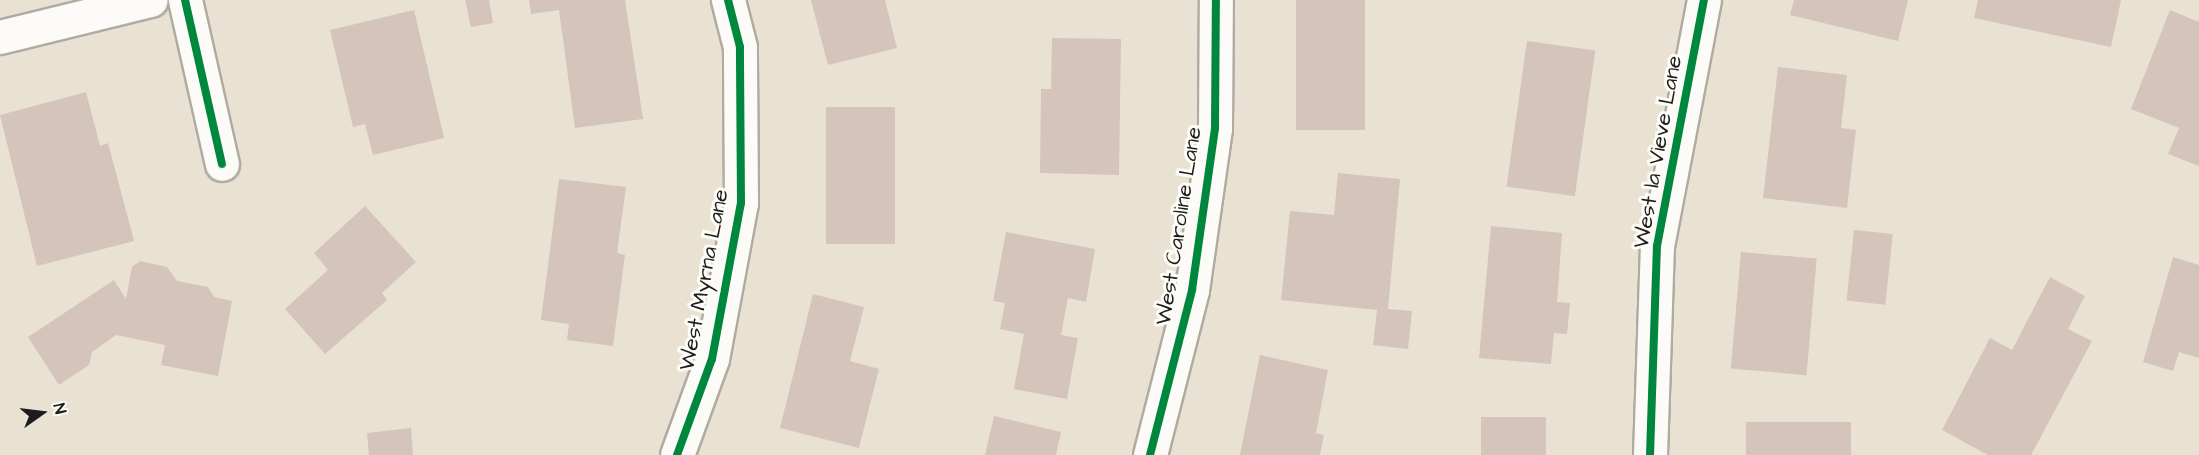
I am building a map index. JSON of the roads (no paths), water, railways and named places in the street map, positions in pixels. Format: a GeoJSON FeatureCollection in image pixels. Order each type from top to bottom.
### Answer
{"type":"FeatureCollection","features":[{"type":"Feature","properties":{"kind":"street"},"geometry":{"type":"LineString","coordinates":[[0,38],[151,0]]}},
{"type":"Feature","properties":{"kind":"street"},"geometry":{"type":"LineString","coordinates":[[185,0],[222,164]]}},
{"type":"Feature","properties":{"kind":"street","name":"West Myrna Lane"},"geometry":{"type":"LineString","coordinates":[[677,455],[712,359],[741,203],[740,47],[728,0]]}},
{"type":"Feature","properties":{"kind":"street","name":"West Caroline Lane"},"geometry":{"type":"LineString","coordinates":[[1150,455],[1192,290],[1215,128],[1216,0]]}},
{"type":"Feature","properties":{"kind":"street","name":"West la Vieve Lane"},"geometry":{"type":"LineString","coordinates":[[1650,455],[1657,246],[1704,0]]}}]}
